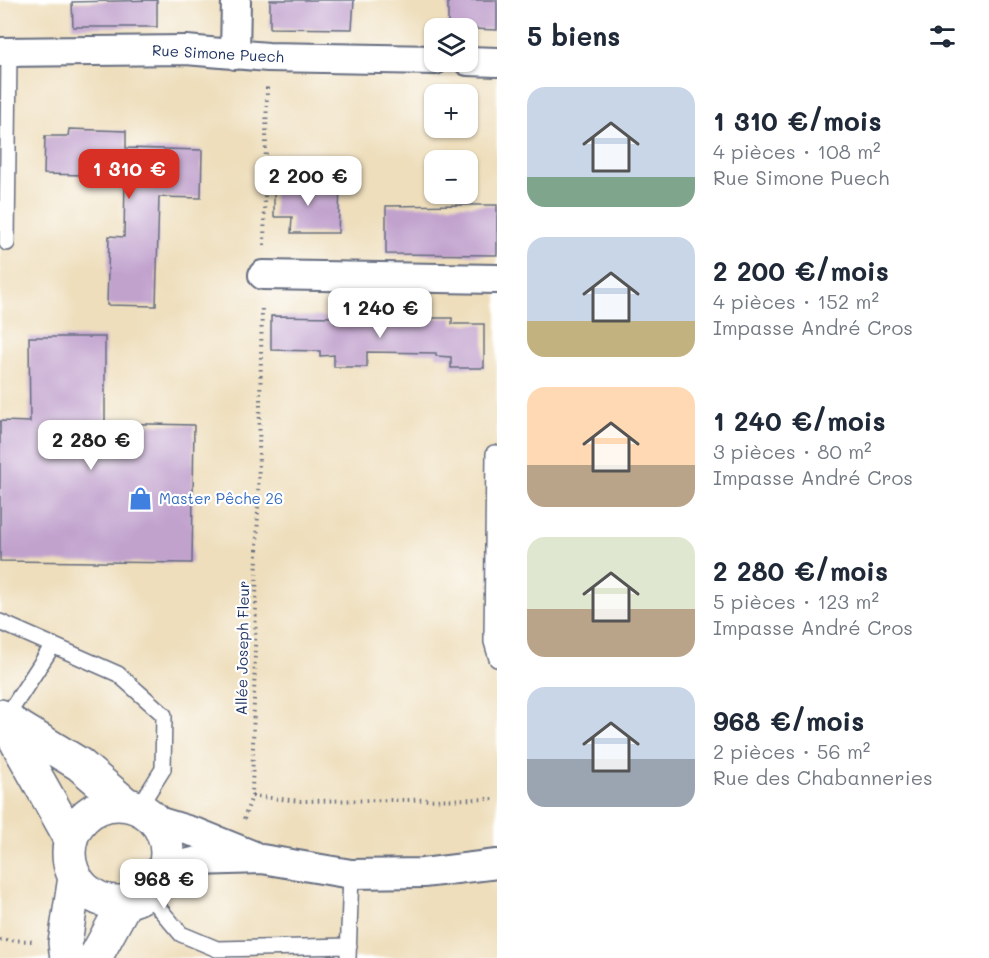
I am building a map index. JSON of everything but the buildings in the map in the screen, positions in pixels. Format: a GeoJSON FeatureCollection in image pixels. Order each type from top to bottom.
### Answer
{"type":"FeatureCollection","features":[{"type":"Feature","properties":{"kind":"street"},"geometry":{"type":"LineString","coordinates":[[235,55],[236,0]]}},
{"type":"Feature","properties":{"kind":"street","name":"Rue Simone Puech"},"geometry":{"type":"LineString","coordinates":[[5,52],[186,50],[268,57],[424,60]]}},
{"type":"Feature","properties":{"kind":"street"},"geometry":{"type":"LineString","coordinates":[[478,61],[497,62]]}},
{"type":"Feature","properties":{"kind":"street"},"geometry":{"type":"LineString","coordinates":[[263,275],[497,279]]}},
{"type":"Feature","properties":{"kind":"street"},"geometry":{"type":"LineString","coordinates":[[2,717],[79,764],[140,811],[163,835],[166,852],[145,888],[95,958]]}},
{"type":"Feature","properties":{"kind":"street"},"geometry":{"type":"LineString","coordinates":[[2,717],[71,839]]}},
{"type":"Feature","properties":{"kind":"street"},"geometry":{"type":"LineString","coordinates":[[67,958],[65,943],[75,877],[69,852],[71,839],[79,823],[92,811],[109,805],[140,811],[262,859]]}},
{"type":"Feature","properties":{"kind":"street"},"geometry":{"type":"LineString","coordinates":[[75,877],[88,892],[106,900],[145,888],[197,861],[262,859],[351,874],[423,873],[497,864]]}},
{"type":"Feature","properties":{"kind":"lane"},"geometry":{"type":"LineString","coordinates":[[5,52],[7,243]]}},
{"type":"Feature","properties":{"kind":"lane"},"geometry":{"type":"LineString","coordinates":[[497,453],[494,453],[492,642],[497,660]]}},
{"type":"Feature","properties":{"kind":"lane"},"geometry":{"type":"LineString","coordinates":[[0,621],[118,674],[164,715],[163,769],[140,811]]}},
{"type":"Feature","properties":{"kind":"lane"},"geometry":{"type":"LineString","coordinates":[[2,717],[52,645]]}},
{"type":"Feature","properties":{"kind":"lane"},"geometry":{"type":"LineString","coordinates":[[145,888],[181,934],[216,949],[348,952],[351,874]]}},
{"type":"Feature","properties":{"kind":"path","name":"Allée Joseph Fleur"},"geometry":{"type":"LineString","coordinates":[[241,828],[252,796],[268,57]]}},
{"type":"Feature","properties":{"kind":"path"},"geometry":{"type":"LineString","coordinates":[[252,796],[300,801],[497,799]]}},
{"type":"Feature","properties":{"kind":"place","name":"Master Pêche 26"},"geometry":{"type":"Point","coordinates":[141,499]}}]}
